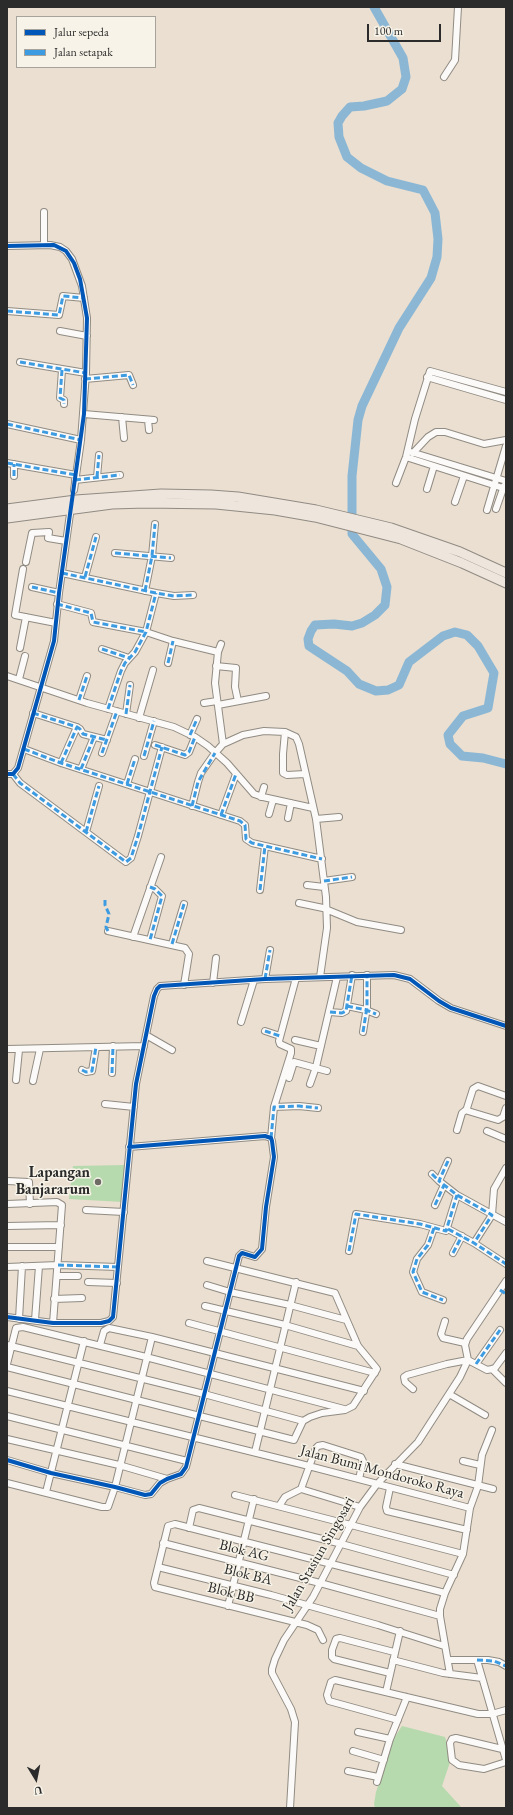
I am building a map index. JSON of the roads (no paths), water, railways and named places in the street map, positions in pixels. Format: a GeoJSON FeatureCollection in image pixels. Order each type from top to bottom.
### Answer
{"type":"FeatureCollection","features":[{"type":"Feature","properties":{"kind":"highway"},"geometry":{"type":"LineString","coordinates":[[7,509],[76,500],[161,494],[211,495],[287,504],[460,552],[506,574]]}},
{"type":"Feature","properties":{"kind":"highway"},"geometry":{"type":"LineString","coordinates":[[7,518],[112,504],[146,503],[216,504],[315,513]]}},
{"type":"Feature","properties":{"kind":"highway"},"geometry":{"type":"LineString","coordinates":[[390,532],[506,583]]}},
{"type":"Feature","properties":{"kind":"street"},"geometry":{"type":"LineString","coordinates":[[444,77],[455,60],[458,7]]}},
{"type":"Feature","properties":{"kind":"street"},"geometry":{"type":"LineString","coordinates":[[44,212],[44,245]]}},
{"type":"Feature","properties":{"kind":"street"},"geometry":{"type":"LineString","coordinates":[[7,246],[58,246],[68,253],[78,273],[84,298],[87,336],[84,414],[74,490]]}},
{"type":"Feature","properties":{"kind":"street"},"geometry":{"type":"LineString","coordinates":[[7,311],[59,315],[63,296],[84,298]]}},
{"type":"Feature","properties":{"kind":"street"},"geometry":{"type":"LineString","coordinates":[[60,331],[87,336]]}},
{"type":"Feature","properties":{"kind":"street"},"geometry":{"type":"LineString","coordinates":[[20,362],[86,376],[129,376],[133,385]]}},
{"type":"Feature","properties":{"kind":"street"},"geometry":{"type":"LineString","coordinates":[[62,370],[60,398],[64,400],[64,404]]}},
{"type":"Feature","properties":{"kind":"street"},"geometry":{"type":"LineString","coordinates":[[396,483],[409,454],[415,419],[427,377],[431,370],[506,392]]}},
{"type":"Feature","properties":{"kind":"street"},"geometry":{"type":"LineString","coordinates":[[427,377],[506,400]]}},
{"type":"Feature","properties":{"kind":"street"},"geometry":{"type":"LineString","coordinates":[[84,414],[151,420],[149,430]]}},
{"type":"Feature","properties":{"kind":"street"},"geometry":{"type":"LineString","coordinates":[[122,417],[124,438]]}},
{"type":"Feature","properties":{"kind":"street"},"geometry":{"type":"LineString","coordinates":[[7,424],[81,440]]}},
{"type":"Feature","properties":{"kind":"street"},"geometry":{"type":"LineString","coordinates":[[409,454],[436,432],[445,432],[484,444],[506,440]]}},
{"type":"Feature","properties":{"kind":"street"},"geometry":{"type":"LineString","coordinates":[[487,510],[506,446]]}},
{"type":"Feature","properties":{"kind":"street"},"geometry":{"type":"LineString","coordinates":[[409,454],[434,466],[505,489]]}},
{"type":"Feature","properties":{"kind":"street"},"geometry":{"type":"LineString","coordinates":[[409,454],[506,481],[505,489],[496,510]]}},
{"type":"Feature","properties":{"kind":"street"},"geometry":{"type":"LineString","coordinates":[[97,477],[99,455]]}},
{"type":"Feature","properties":{"kind":"street"},"geometry":{"type":"LineString","coordinates":[[7,463],[76,478],[120,475]]}},
{"type":"Feature","properties":{"kind":"street"},"geometry":{"type":"LineString","coordinates":[[14,464],[14,476]]}},
{"type":"Feature","properties":{"kind":"street"},"geometry":{"type":"LineString","coordinates":[[427,489],[434,466]]}},
{"type":"Feature","properties":{"kind":"street"},"geometry":{"type":"LineString","coordinates":[[455,502],[464,476]]}},
{"type":"Feature","properties":{"kind":"street"},"geometry":{"type":"LineString","coordinates":[[70,514],[58,593],[54,641],[18,768],[10,774],[126,862],[131,858],[133,853],[162,747]]}},
{"type":"Feature","properties":{"kind":"street"},"geometry":{"type":"LineString","coordinates":[[145,591],[152,556],[155,524]]}},
{"type":"Feature","properties":{"kind":"street"},"geometry":{"type":"LineString","coordinates":[[15,615],[24,565],[32,533],[49,532],[48,538],[66,541]]}},
{"type":"Feature","properties":{"kind":"street"},"geometry":{"type":"LineString","coordinates":[[85,577],[96,537]]}},
{"type":"Feature","properties":{"kind":"street"},"geometry":{"type":"LineString","coordinates":[[115,553],[171,558]]}},
{"type":"Feature","properties":{"kind":"street"},"geometry":{"type":"LineString","coordinates":[[62,573],[156,594],[174,596],[193,595]]}},
{"type":"Feature","properties":{"kind":"street"},"geometry":{"type":"LineString","coordinates":[[32,586],[58,593]]}},
{"type":"Feature","properties":{"kind":"street"},"geometry":{"type":"LineString","coordinates":[[108,709],[119,675],[129,658],[135,652],[146,632],[156,594]]}},
{"type":"Feature","properties":{"kind":"street"},"geometry":{"type":"LineString","coordinates":[[57,604],[91,613],[94,622],[146,632],[173,641],[218,652]]}},
{"type":"Feature","properties":{"kind":"street"},"geometry":{"type":"LineString","coordinates":[[7,613],[56,623]]}},
{"type":"Feature","properties":{"kind":"street"},"geometry":{"type":"LineString","coordinates":[[20,648],[26,617]]}},
{"type":"Feature","properties":{"kind":"street"},"geometry":{"type":"LineString","coordinates":[[168,663],[173,641]]}},
{"type":"Feature","properties":{"kind":"street"},"geometry":{"type":"LineString","coordinates":[[221,644],[218,652],[215,682],[223,744]]}},
{"type":"Feature","properties":{"kind":"street"},"geometry":{"type":"LineString","coordinates":[[102,648],[129,658]]}},
{"type":"Feature","properties":{"kind":"street"},"geometry":{"type":"LineString","coordinates":[[19,679],[25,656]]}},
{"type":"Feature","properties":{"kind":"street"},"geometry":{"type":"LineString","coordinates":[[216,666],[236,668],[235,687],[238,701]]}},
{"type":"Feature","properties":{"kind":"street"},"geometry":{"type":"LineString","coordinates":[[139,718],[154,670]]}},
{"type":"Feature","properties":{"kind":"street"},"geometry":{"type":"LineString","coordinates":[[7,676],[117,712],[174,727],[193,736],[215,753],[252,792],[261,797],[313,808]]}},
{"type":"Feature","properties":{"kind":"street"},"geometry":{"type":"LineString","coordinates":[[79,700],[87,676]]}},
{"type":"Feature","properties":{"kind":"street"},"geometry":{"type":"LineString","coordinates":[[126,714],[130,686]]}},
{"type":"Feature","properties":{"kind":"street"},"geometry":{"type":"LineString","coordinates":[[204,703],[238,701],[266,696]]}},
{"type":"Feature","properties":{"kind":"street"},"geometry":{"type":"LineString","coordinates":[[102,753],[117,712]]}},
{"type":"Feature","properties":{"kind":"street"},"geometry":{"type":"LineString","coordinates":[[33,713],[77,727],[83,734],[107,740]]}},
{"type":"Feature","properties":{"kind":"street"},"geometry":{"type":"LineString","coordinates":[[155,745],[185,755],[189,752],[197,719]]}},
{"type":"Feature","properties":{"kind":"street"},"geometry":{"type":"LineString","coordinates":[[144,756],[154,721]]}},
{"type":"Feature","properties":{"kind":"street"},"geometry":{"type":"LineString","coordinates":[[61,763],[77,727]]}},
{"type":"Feature","properties":{"kind":"street"},"geometry":{"type":"LineString","coordinates":[[192,806],[198,782],[215,753],[223,744],[254,732],[264,731],[285,732],[294,736],[298,741],[316,819],[327,910],[326,940],[320,977]]}},
{"type":"Feature","properties":{"kind":"street"},"geometry":{"type":"LineString","coordinates":[[285,732],[283,773],[287,775],[305,774]]}},
{"type":"Feature","properties":{"kind":"street"},"geometry":{"type":"LineString","coordinates":[[81,769],[94,737]]}},
{"type":"Feature","properties":{"kind":"street"},"geometry":{"type":"LineString","coordinates":[[24,749],[61,763],[242,822],[245,827],[247,840],[265,846],[322,859]]}},
{"type":"Feature","properties":{"kind":"street"},"geometry":{"type":"LineString","coordinates":[[127,784],[135,759]]}},
{"type":"Feature","properties":{"kind":"street"},"geometry":{"type":"LineString","coordinates":[[221,815],[236,774]]}},
{"type":"Feature","properties":{"kind":"street"},"geometry":{"type":"LineString","coordinates":[[86,832],[99,786]]}},
{"type":"Feature","properties":{"kind":"street"},"geometry":{"type":"LineString","coordinates":[[261,797],[264,787]]}},
{"type":"Feature","properties":{"kind":"street"},"geometry":{"type":"LineString","coordinates":[[269,814],[273,800]]}},
{"type":"Feature","properties":{"kind":"street"},"geometry":{"type":"LineString","coordinates":[[288,818],[291,803]]}},
{"type":"Feature","properties":{"kind":"street"},"geometry":{"type":"LineString","coordinates":[[316,819],[339,817]]}},
{"type":"Feature","properties":{"kind":"street"},"geometry":{"type":"LineString","coordinates":[[260,890],[265,846]]}},
{"type":"Feature","properties":{"kind":"street"},"geometry":{"type":"LineString","coordinates":[[134,937],[160,857]]}},
{"type":"Feature","properties":{"kind":"street"},"geometry":{"type":"LineString","coordinates":[[306,885],[324,884],[352,876]]}},
{"type":"Feature","properties":{"kind":"street"},"geometry":{"type":"LineString","coordinates":[[150,888],[156,889],[162,896],[150,940]]}},
{"type":"Feature","properties":{"kind":"street"},"geometry":{"type":"LineString","coordinates":[[299,903],[327,910],[357,922],[401,930]]}},
{"type":"Feature","properties":{"kind":"street"},"geometry":{"type":"LineString","coordinates":[[172,944],[184,904]]}},
{"type":"Feature","properties":{"kind":"street"},"geometry":{"type":"LineString","coordinates":[[108,931],[185,948],[189,952],[184,985]]}},
{"type":"Feature","properties":{"kind":"street"},"geometry":{"type":"LineString","coordinates":[[265,979],[270,950]]}},
{"type":"Feature","properties":{"kind":"street"},"geometry":{"type":"LineString","coordinates":[[213,983],[216,958]]}},
{"type":"Feature","properties":{"kind":"street"},"geometry":{"type":"LineString","coordinates":[[7,1318],[53,1322],[101,1323],[112,1320],[134,1108],[146,1035],[154,996],[158,988],[163,986],[265,979],[386,974],[406,978],[444,1004],[506,1026]]}},
{"type":"Feature","properties":{"kind":"street"},"geometry":{"type":"LineString","coordinates":[[330,1012],[343,1013],[346,1011],[352,975]]}},
{"type":"Feature","properties":{"kind":"street"},"geometry":{"type":"LineString","coordinates":[[363,1032],[368,975]]}},
{"type":"Feature","properties":{"kind":"street"},"geometry":{"type":"LineString","coordinates":[[310,1084],[322,1046],[337,977]]}},
{"type":"Feature","properties":{"kind":"street"},"geometry":{"type":"LineString","coordinates":[[7,1460],[51,1473],[147,1495],[151,1494],[160,1483],[181,1474],[187,1461],[239,1254],[255,1257],[262,1249],[266,1207],[274,1157],[270,1138],[274,1107],[291,1053],[291,1049],[280,1044],[280,1036],[296,978]]}},
{"type":"Feature","properties":{"kind":"street"},"geometry":{"type":"LineString","coordinates":[[242,1022],[254,980]]}},
{"type":"Feature","properties":{"kind":"street"},"geometry":{"type":"LineString","coordinates":[[347,1006],[376,1014]]}},
{"type":"Feature","properties":{"kind":"street"},"geometry":{"type":"LineString","coordinates":[[265,1031],[280,1036]]}},
{"type":"Feature","properties":{"kind":"street"},"geometry":{"type":"LineString","coordinates":[[146,1035],[172,1050]]}},
{"type":"Feature","properties":{"kind":"street"},"geometry":{"type":"LineString","coordinates":[[295,1040],[322,1046]]}},
{"type":"Feature","properties":{"kind":"street"},"geometry":{"type":"LineString","coordinates":[[112,1073],[113,1046]]}},
{"type":"Feature","properties":{"kind":"street"},"geometry":{"type":"LineString","coordinates":[[7,1049],[19,1050],[144,1046]]}},
{"type":"Feature","properties":{"kind":"street"},"geometry":{"type":"LineString","coordinates":[[82,1070],[86,1072],[92,1071],[96,1047]]}},
{"type":"Feature","properties":{"kind":"street"},"geometry":{"type":"LineString","coordinates":[[34,1081],[40,1049]]}},
{"type":"Feature","properties":{"kind":"street"},"geometry":{"type":"LineString","coordinates":[[16,1080],[19,1050]]}},
{"type":"Feature","properties":{"kind":"street"},"geometry":{"type":"LineString","coordinates":[[289,1078],[294,1062],[327,1071]]}},
{"type":"Feature","properties":{"kind":"street"},"geometry":{"type":"LineString","coordinates":[[457,1130],[462,1113],[467,1109],[473,1089],[478,1086],[506,1096]]}},
{"type":"Feature","properties":{"kind":"street"},"geometry":{"type":"LineString","coordinates":[[105,1104],[134,1108]]}},
{"type":"Feature","properties":{"kind":"street"},"geometry":{"type":"LineString","coordinates":[[274,1107],[299,1106],[318,1108]]}},
{"type":"Feature","properties":{"kind":"street"},"geometry":{"type":"LineString","coordinates":[[467,1109],[498,1120],[503,1117],[506,1108]]}},
{"type":"Feature","properties":{"kind":"street"},"geometry":{"type":"LineString","coordinates":[[487,1131],[506,1139]]}},
{"type":"Feature","properties":{"kind":"street"},"geometry":{"type":"LineString","coordinates":[[129,1147],[256,1137],[270,1138]]}},
{"type":"Feature","properties":{"kind":"street"},"geometry":{"type":"LineString","coordinates":[[435,1205],[448,1161]]}},
{"type":"Feature","properties":{"kind":"street"},"geometry":{"type":"LineString","coordinates":[[474,1243],[492,1215],[494,1188],[506,1168]]}},
{"type":"Feature","properties":{"kind":"street"},"geometry":{"type":"LineString","coordinates":[[432,1174],[457,1195],[506,1222]]}},
{"type":"Feature","properties":{"kind":"street"},"geometry":{"type":"LineString","coordinates":[[7,1181],[28,1182],[30,1188],[30,1204]]}},
{"type":"Feature","properties":{"kind":"street"},"geometry":{"type":"LineString","coordinates":[[448,1229],[457,1195]]}},
{"type":"Feature","properties":{"kind":"street"},"geometry":{"type":"LineString","coordinates":[[7,1204],[62,1204],[63,1211],[53,1322]]}},
{"type":"Feature","properties":{"kind":"street"},"geometry":{"type":"LineString","coordinates":[[86,1210],[124,1212]]}},
{"type":"Feature","properties":{"kind":"street"},"geometry":{"type":"LineString","coordinates":[[349,1251],[356,1214],[400,1220],[446,1231],[448,1229],[474,1243],[506,1264]]}},
{"type":"Feature","properties":{"kind":"street"},"geometry":{"type":"LineString","coordinates":[[7,1226],[61,1225]]}},
{"type":"Feature","properties":{"kind":"street"},"geometry":{"type":"LineString","coordinates":[[434,1228],[428,1244],[417,1259],[413,1272],[422,1292],[442,1300]]}},
{"type":"Feature","properties":{"kind":"street"},"geometry":{"type":"LineString","coordinates":[[452,1253],[462,1236]]}},
{"type":"Feature","properties":{"kind":"street"},"geometry":{"type":"LineString","coordinates":[[7,1247],[59,1247]]}},
{"type":"Feature","properties":{"kind":"street"},"geometry":{"type":"LineString","coordinates":[[7,1367],[294,1440],[303,1422],[322,1413],[345,1410],[353,1406],[377,1369],[358,1346],[339,1300],[334,1292],[207,1261]]}},
{"type":"Feature","properties":{"kind":"street"},"geometry":{"type":"LineString","coordinates":[[7,1267],[58,1265],[118,1268]]}},
{"type":"Feature","properties":{"kind":"street"},"geometry":{"type":"LineString","coordinates":[[18,1319],[22,1266]]}},
{"type":"Feature","properties":{"kind":"street"},"geometry":{"type":"LineString","coordinates":[[35,1320],[39,1266]]}},
{"type":"Feature","properties":{"kind":"street"},"geometry":{"type":"LineString","coordinates":[[57,1276],[78,1276]]}},
{"type":"Feature","properties":{"kind":"street"},"geometry":{"type":"LineString","coordinates":[[465,1366],[465,1343],[506,1281]]}},
{"type":"Feature","properties":{"kind":"street"},"geometry":{"type":"LineString","coordinates":[[88,1282],[117,1283]]}},
{"type":"Feature","properties":{"kind":"street"},"geometry":{"type":"LineString","coordinates":[[255,1452],[296,1282]]}},
{"type":"Feature","properties":{"kind":"street"},"geometry":{"type":"LineString","coordinates":[[207,1285],[346,1320]]}},
{"type":"Feature","properties":{"kind":"street"},"geometry":{"type":"LineString","coordinates":[[500,1290],[506,1294]]}},
{"type":"Feature","properties":{"kind":"street"},"geometry":{"type":"LineString","coordinates":[[54,1299],[82,1298]]}},
{"type":"Feature","properties":{"kind":"street"},"geometry":{"type":"LineString","coordinates":[[205,1306],[225,1312],[285,1325],[358,1346]]}},
{"type":"Feature","properties":{"kind":"street"},"geometry":{"type":"LineString","coordinates":[[445,1321],[441,1334],[443,1338],[465,1343]]}},
{"type":"Feature","properties":{"kind":"street"},"geometry":{"type":"LineString","coordinates":[[189,1323],[375,1373]]}},
{"type":"Feature","properties":{"kind":"street"},"geometry":{"type":"LineString","coordinates":[[7,1364],[9,1346],[16,1328],[19,1326],[100,1345],[345,1410]]}},
{"type":"Feature","properties":{"kind":"street"},"geometry":{"type":"LineString","coordinates":[[100,1345],[104,1331],[109,1328],[152,1337],[364,1391]]}},
{"type":"Feature","properties":{"kind":"street"},"geometry":{"type":"LineString","coordinates":[[476,1364],[500,1330]]}},
{"type":"Feature","properties":{"kind":"street"},"geometry":{"type":"LineString","coordinates":[[7,1483],[105,1508],[109,1505],[115,1487],[119,1465],[152,1337]]}},
{"type":"Feature","properties":{"kind":"street"},"geometry":{"type":"LineString","coordinates":[[46,1492],[84,1341]]}},
{"type":"Feature","properties":{"kind":"street"},"geometry":{"type":"LineString","coordinates":[[9,1346],[79,1362],[266,1410],[303,1422]]}},
{"type":"Feature","properties":{"kind":"street"},"geometry":{"type":"LineString","coordinates":[[413,1390],[405,1382],[404,1377],[407,1375],[447,1364],[465,1366],[476,1364],[486,1370],[492,1369],[495,1368],[505,1357]]}},
{"type":"Feature","properties":{"kind":"street","name":"Jalan Stasiun Singosari"},"geometry":{"type":"LineString","coordinates":[[290,1808],[294,1718],[273,1675],[272,1669],[278,1650],[308,1605],[360,1507],[376,1484],[418,1442],[465,1366]]}},
{"type":"Feature","properties":{"kind":"street"},"geometry":{"type":"LineString","coordinates":[[492,1369],[506,1383]]}},
{"type":"Feature","properties":{"kind":"street","name":"Jalan Bumi Mondoroko Raya"},"geometry":{"type":"LineString","coordinates":[[7,1391],[193,1438],[255,1452],[470,1508],[462,1554],[445,1593],[440,1616],[450,1674]]}},
{"type":"Feature","properties":{"kind":"street"},"geometry":{"type":"LineString","coordinates":[[449,1394],[485,1415]]}},
{"type":"Feature","properties":{"kind":"street"},"geometry":{"type":"LineString","coordinates":[[7,1416],[187,1461]]}},
{"type":"Feature","properties":{"kind":"street"},"geometry":{"type":"LineString","coordinates":[[470,1508],[478,1486],[484,1446],[492,1430]]}},
{"type":"Feature","properties":{"kind":"street"},"geometry":{"type":"LineString","coordinates":[[7,1439],[119,1465],[167,1479]]}},
{"type":"Feature","properties":{"kind":"street"},"geometry":{"type":"LineString","coordinates":[[301,1489],[308,1466],[316,1448],[324,1445],[361,1457],[363,1461],[359,1479]]}},
{"type":"Feature","properties":{"kind":"street"},"geometry":{"type":"LineString","coordinates":[[464,1461],[480,1465]]}},
{"type":"Feature","properties":{"kind":"street"},"geometry":{"type":"LineString","coordinates":[[396,1464],[493,1489]]}},
{"type":"Feature","properties":{"kind":"street"},"geometry":{"type":"LineString","coordinates":[[390,1488],[386,1507],[387,1511],[467,1530]]}},
{"type":"Feature","properties":{"kind":"street"},"geometry":{"type":"LineString","coordinates":[[279,1506],[285,1497],[301,1489],[360,1507]]}},
{"type":"Feature","properties":{"kind":"street"},"geometry":{"type":"LineString","coordinates":[[235,1495],[462,1554]]}},
{"type":"Feature","properties":{"kind":"street"},"geometry":{"type":"LineString","coordinates":[[228,1606],[254,1499]]}},
{"type":"Feature","properties":{"kind":"street"},"geometry":{"type":"LineString","coordinates":[[189,1528],[193,1510],[196,1508],[341,1544],[454,1575]]}},
{"type":"Feature","properties":{"kind":"street"},"geometry":{"type":"LineString","coordinates":[[158,1567],[166,1528],[173,1524],[445,1593]]}},
{"type":"Feature","properties":{"kind":"street","name":"Blok AG"},"geometry":{"type":"LineString","coordinates":[[163,1543],[320,1583],[440,1616]]}},
{"type":"Feature","properties":{"kind":"street","name":"Blok BA"},"geometry":{"type":"LineString","coordinates":[[158,1567],[233,1584],[400,1631],[444,1646]]}},
{"type":"Feature","properties":{"kind":"street","name":"Blok BB"},"geometry":{"type":"LineString","coordinates":[[158,1567],[153,1584],[155,1587],[296,1622],[316,1629],[320,1632],[323,1640]]}},
{"type":"Feature","properties":{"kind":"street"},"geometry":{"type":"LineString","coordinates":[[386,1692],[400,1631]]}},
{"type":"Feature","properties":{"kind":"street"},"geometry":{"type":"LineString","coordinates":[[390,1673],[334,1658],[332,1657],[332,1650],[336,1639],[340,1638],[394,1652]]}},
{"type":"Feature","properties":{"kind":"street"},"geometry":{"type":"LineString","coordinates":[[393,1660],[450,1674],[482,1678]]}},
{"type":"Feature","properties":{"kind":"street"},"geometry":{"type":"LineString","coordinates":[[448,1660],[494,1661],[506,1666]]}},
{"type":"Feature","properties":{"kind":"street"},"geometry":{"type":"LineString","coordinates":[[477,1660],[506,1761],[484,1769],[456,1764],[452,1760],[450,1743],[452,1739],[456,1738],[502,1748]]}},
{"type":"Feature","properties":{"kind":"street"},"geometry":{"type":"LineString","coordinates":[[398,1720],[331,1702],[327,1698],[331,1684],[334,1680],[465,1711],[492,1714],[506,1710]]}},
{"type":"Feature","properties":{"kind":"street"},"geometry":{"type":"LineString","coordinates":[[348,1771],[377,1779],[390,1739],[407,1697]]}},
{"type":"Feature","properties":{"kind":"street"},"geometry":{"type":"LineString","coordinates":[[358,1732],[390,1739]]}},
{"type":"Feature","properties":{"kind":"street"},"geometry":{"type":"LineString","coordinates":[[352,1751],[384,1760]]}},
{"type":"Feature","properties":{"kind":"waterway"},"geometry":{"type":"LineString","coordinates":[[374,7],[403,58],[406,77],[402,89],[387,101],[364,106],[350,107],[338,123],[339,137],[347,157],[361,168],[387,181],[423,190],[435,213],[438,239],[437,257],[431,278],[399,328],[362,406],[358,420],[352,476],[352,534],[381,569],[387,587],[385,605],[375,615],[362,623],[352,626],[334,624],[315,625],[308,639],[309,646],[347,671],[359,684],[376,691],[388,690],[399,685],[409,662],[443,636],[455,632],[467,635],[478,646],[494,673],[488,708],[463,716],[448,735],[450,744],[462,756],[483,758],[506,764]]}},
{"type":"Feature","properties":{"kind":"place","name":"Lapangan Banjararum"},"geometry":{"type":"Point","coordinates":[98,1182]}}]}
